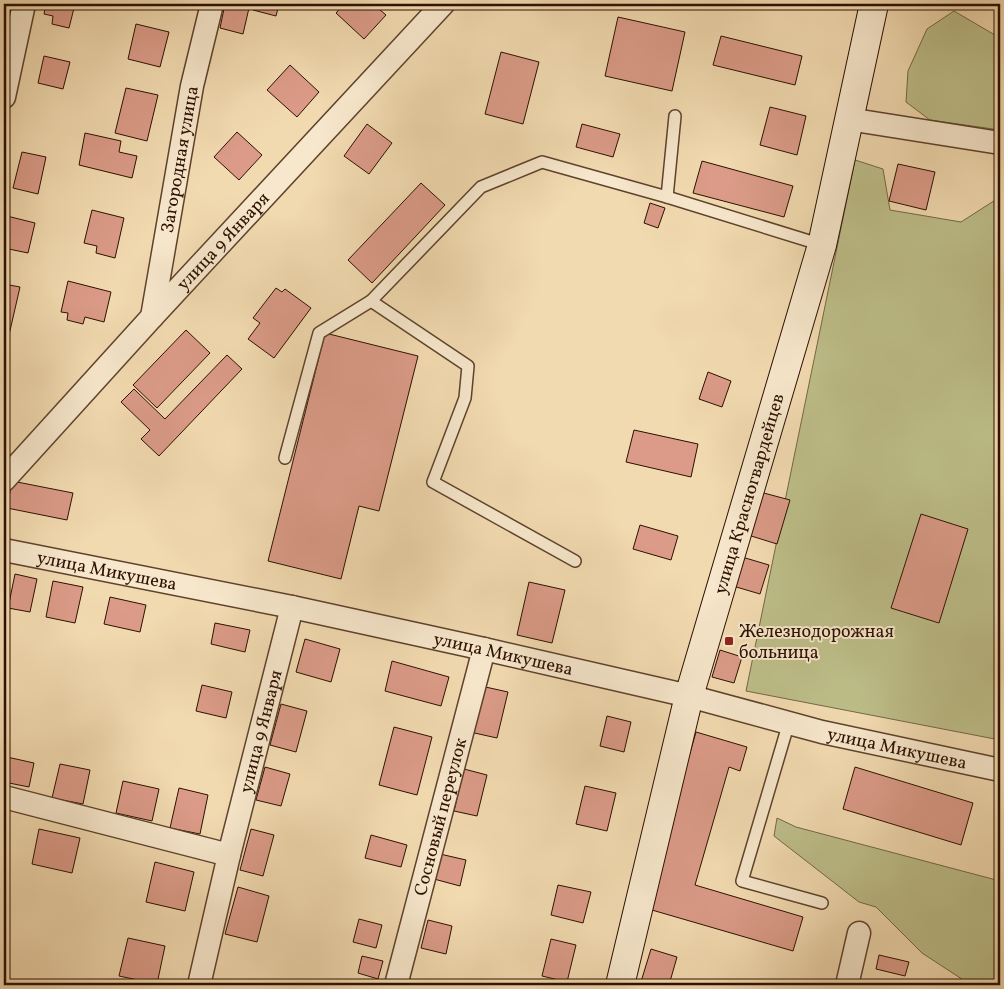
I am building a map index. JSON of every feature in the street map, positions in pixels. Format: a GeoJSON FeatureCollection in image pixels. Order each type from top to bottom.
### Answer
{"type":"FeatureCollection","features":[{"type":"Feature","properties":{"kind":"street"},"geometry":{"type":"LineString","coordinates":[[4,97],[24,4]]}},
{"type":"Feature","properties":{"kind":"street","name":"Загородная улица"},"geometry":{"type":"LineString","coordinates":[[152,317],[192,86],[212,4]]}},
{"type":"Feature","properties":{"kind":"street","name":"улица 9 Января"},"geometry":{"type":"LineString","coordinates":[[4,480],[152,317],[444,4]]}},
{"type":"Feature","properties":{"kind":"street","name":"улица Красногвардейцев"},"geometry":{"type":"LineString","coordinates":[[620,985],[689,696],[822,246],[874,4]]}},
{"type":"Feature","properties":{"kind":"street"},"geometry":{"type":"LineString","coordinates":[[848,119],[1000,142]]}},
{"type":"Feature","properties":{"kind":"street","name":"улица Микушева"},"geometry":{"type":"LineString","coordinates":[[4,550],[292,607],[484,649],[689,696],[822,732],[1000,770]]}},
{"type":"Feature","properties":{"kind":"street","name":"улица 9 Января"},"geometry":{"type":"LineString","coordinates":[[199,985],[229,854],[292,607]]}},
{"type":"Feature","properties":{"kind":"street","name":"Сосновый переулок"},"geometry":{"type":"LineString","coordinates":[[396,985],[484,649]]}},
{"type":"Feature","properties":{"kind":"street"},"geometry":{"type":"LineString","coordinates":[[4,797],[229,854]]}},
{"type":"Feature","properties":{"kind":"street"},"geometry":{"type":"LineString","coordinates":[[847,985],[859,933]]}},
{"type":"Feature","properties":{"kind":"lane"},"geometry":{"type":"LineString","coordinates":[[668,197],[675,116]]}},
{"type":"Feature","properties":{"kind":"lane"},"geometry":{"type":"LineString","coordinates":[[285,458],[319,333],[371,301],[481,187],[542,162],[668,197],[822,246]]}},
{"type":"Feature","properties":{"kind":"lane"},"geometry":{"type":"LineString","coordinates":[[371,301],[468,366],[465,398],[433,482],[575,561]]}},
{"type":"Feature","properties":{"kind":"lane"},"geometry":{"type":"LineString","coordinates":[[789,722],[742,880],[822,903]]}},
{"type":"Feature","properties":{"kind":"green space"},"geometry":{"type":"Polygon","coordinates":[[[954,11],[1000,38],[1000,130],[930,120],[906,102],[908,71],[927,29],[954,11]]]}},
{"type":"Feature","properties":{"kind":"green space"},"geometry":{"type":"Polygon","coordinates":[[[855,160],[883,169],[890,210],[961,222],[1000,197],[1000,740],[746,691],[855,160]]]}},
{"type":"Feature","properties":{"kind":"green space"},"geometry":{"type":"Polygon","coordinates":[[[777,818],[796,827],[1000,881],[1000,985],[971,985],[922,953],[876,907],[859,902],[774,836],[777,818]]]}},
{"type":"Feature","properties":{"kind":"building"},"geometry":{"type":"Polygon","coordinates":[[[46,4],[75,4],[69,28],[52,24],[53,16],[44,14],[46,4]]]}},
{"type":"Feature","properties":{"kind":"building"},"geometry":{"type":"Polygon","coordinates":[[[225,4],[249,8],[243,34],[220,28],[225,4]]]}},
{"type":"Feature","properties":{"kind":"building"},"geometry":{"type":"Polygon","coordinates":[[[254,4],[279,4],[276,16],[253,10],[254,4]]]}},
{"type":"Feature","properties":{"kind":"building"},"geometry":{"type":"Polygon","coordinates":[[[344,4],[373,4],[386,15],[364,39],[336,13],[344,4]]]}},
{"type":"Feature","properties":{"kind":"building"},"geometry":{"type":"Polygon","coordinates":[[[618,17],[685,32],[672,91],[605,76],[618,17]]]}},
{"type":"Feature","properties":{"kind":"building"},"geometry":{"type":"Polygon","coordinates":[[[136,24],[169,32],[160,67],[128,59],[136,24]]]}},
{"type":"Feature","properties":{"kind":"building"},"geometry":{"type":"Polygon","coordinates":[[[721,36],[802,56],[795,85],[713,65],[721,36]]]}},
{"type":"Feature","properties":{"kind":"building"},"geometry":{"type":"Polygon","coordinates":[[[501,52],[539,62],[523,124],[485,114],[501,52]]]}},
{"type":"Feature","properties":{"kind":"building"},"geometry":{"type":"Polygon","coordinates":[[[44,56],[70,62],[63,89],[38,83],[44,56]]]}},
{"type":"Feature","properties":{"kind":"building"},"geometry":{"type":"Polygon","coordinates":[[[290,65],[319,92],[297,117],[267,90],[290,65]]]}},
{"type":"Feature","properties":{"kind":"building"},"geometry":{"type":"Polygon","coordinates":[[[126,88],[158,95],[147,141],[115,133],[126,88]]]}},
{"type":"Feature","properties":{"kind":"building"},"geometry":{"type":"Polygon","coordinates":[[[770,107],[806,116],[797,155],[760,145],[770,107]]]}},
{"type":"Feature","properties":{"kind":"building"},"geometry":{"type":"Polygon","coordinates":[[[367,124],[392,143],[369,174],[344,156],[367,124]]]}},
{"type":"Feature","properties":{"kind":"building"},"geometry":{"type":"Polygon","coordinates":[[[582,124],[620,134],[613,157],[576,147],[582,124]]]}},
{"type":"Feature","properties":{"kind":"building"},"geometry":{"type":"Polygon","coordinates":[[[237,132],[262,155],[239,180],[214,157],[237,132]]]}},
{"type":"Feature","properties":{"kind":"building"},"geometry":{"type":"Polygon","coordinates":[[[85,133],[121,141],[119,152],[137,156],[132,178],[79,165],[85,133]]]}},
{"type":"Feature","properties":{"kind":"building"},"geometry":{"type":"Polygon","coordinates":[[[22,152],[46,157],[38,194],[13,188],[22,152]]]}},
{"type":"Feature","properties":{"kind":"building"},"geometry":{"type":"Polygon","coordinates":[[[702,161],[793,186],[784,217],[693,193],[702,161]]]}},
{"type":"Feature","properties":{"kind":"building"},"geometry":{"type":"Polygon","coordinates":[[[898,164],[935,172],[926,210],[889,201],[898,164]]]}},
{"type":"Feature","properties":{"kind":"building"},"geometry":{"type":"Polygon","coordinates":[[[421,183],[445,205],[372,283],[348,260],[421,183]]]}},
{"type":"Feature","properties":{"kind":"building"},"geometry":{"type":"Polygon","coordinates":[[[650,203],[665,208],[658,228],[644,223],[650,203]]]}},
{"type":"Feature","properties":{"kind":"building"},"geometry":{"type":"Polygon","coordinates":[[[92,210],[124,218],[115,258],[96,253],[97,246],[84,243],[92,210]]]}},
{"type":"Feature","properties":{"kind":"building"},"geometry":{"type":"Polygon","coordinates":[[[7,216],[35,223],[28,253],[4,248],[4,229],[7,216]]]}},
{"type":"Feature","properties":{"kind":"building"},"geometry":{"type":"Polygon","coordinates":[[[68,281],[111,292],[104,322],[85,317],[83,324],[67,320],[68,313],[61,312],[68,281]]]}},
{"type":"Feature","properties":{"kind":"building"},"geometry":{"type":"Polygon","coordinates":[[[4,284],[20,287],[9,335],[4,334],[4,284]]]}},
{"type":"Feature","properties":{"kind":"building"},"geometry":{"type":"Polygon","coordinates":[[[276,288],[282,292],[285,289],[311,308],[274,358],[248,339],[260,323],[253,318],[276,288]]]}},
{"type":"Feature","properties":{"kind":"building"},"geometry":{"type":"Polygon","coordinates":[[[186,330],[210,353],[157,408],[133,385],[186,330]]]}},
{"type":"Feature","properties":{"kind":"building"},"geometry":{"type":"Polygon","coordinates":[[[325,333],[418,356],[379,511],[359,506],[341,579],[268,561],[325,333]]]}},
{"type":"Feature","properties":{"kind":"building"},"geometry":{"type":"Polygon","coordinates":[[[227,355],[242,369],[159,456],[141,439],[150,430],[121,402],[134,389],[165,419],[227,355]]]}},
{"type":"Feature","properties":{"kind":"building"},"geometry":{"type":"Polygon","coordinates":[[[708,372],[731,381],[722,407],[699,399],[708,372]]]}},
{"type":"Feature","properties":{"kind":"building"},"geometry":{"type":"Polygon","coordinates":[[[634,430],[698,444],[691,477],[626,462],[634,430]]]}},
{"type":"Feature","properties":{"kind":"building"},"geometry":{"type":"Polygon","coordinates":[[[12,481],[73,493],[67,520],[7,508],[12,481]]]}},
{"type":"Feature","properties":{"kind":"building"},"geometry":{"type":"Polygon","coordinates":[[[760,492],[790,500],[777,544],[748,535],[760,492]]]}},
{"type":"Feature","properties":{"kind":"building"},"geometry":{"type":"Polygon","coordinates":[[[921,514],[968,529],[939,623],[891,608],[921,514]]]}},
{"type":"Feature","properties":{"kind":"building"},"geometry":{"type":"Polygon","coordinates":[[[640,525],[678,536],[671,560],[633,549],[640,525]]]}},
{"type":"Feature","properties":{"kind":"building"},"geometry":{"type":"Polygon","coordinates":[[[742,557],[769,565],[760,594],[733,586],[742,557]]]}},
{"type":"Feature","properties":{"kind":"building"},"geometry":{"type":"Polygon","coordinates":[[[4,570],[8,570],[4,589],[4,570]]]}},
{"type":"Feature","properties":{"kind":"building"},"geometry":{"type":"Polygon","coordinates":[[[15,574],[37,579],[30,612],[8,608],[15,574]]]}},
{"type":"Feature","properties":{"kind":"building"},"geometry":{"type":"Polygon","coordinates":[[[53,581],[83,587],[75,623],[46,617],[53,581]]]}},
{"type":"Feature","properties":{"kind":"building"},"geometry":{"type":"Polygon","coordinates":[[[529,582],[565,590],[552,643],[517,635],[529,582]]]}},
{"type":"Feature","properties":{"kind":"building"},"geometry":{"type":"Polygon","coordinates":[[[110,597],[146,605],[140,632],[104,624],[110,597]]]}},
{"type":"Feature","properties":{"kind":"building"},"geometry":{"type":"Polygon","coordinates":[[[215,623],[250,630],[245,652],[211,644],[215,623]]]}},
{"type":"Feature","properties":{"kind":"building"},"geometry":{"type":"Polygon","coordinates":[[[305,639],[340,649],[331,682],[296,672],[305,639]]]}},
{"type":"Feature","properties":{"kind":"building"},"geometry":{"type":"Polygon","coordinates":[[[720,650],[742,657],[734,683],[712,677],[720,650]]]}},
{"type":"Feature","properties":{"kind":"building"},"geometry":{"type":"Polygon","coordinates":[[[392,661],[449,677],[441,706],[385,691],[392,661]]]}},
{"type":"Feature","properties":{"kind":"building"},"geometry":{"type":"Polygon","coordinates":[[[202,685],[232,692],[226,718],[196,711],[202,685]]]}},
{"type":"Feature","properties":{"kind":"building"},"geometry":{"type":"Polygon","coordinates":[[[481,686],[508,692],[497,738],[470,732],[481,686]]]}},
{"type":"Feature","properties":{"kind":"building"},"geometry":{"type":"Polygon","coordinates":[[[281,704],[307,711],[296,752],[270,745],[281,704]]]}},
{"type":"Feature","properties":{"kind":"building"},"geometry":{"type":"Polygon","coordinates":[[[607,716],[631,722],[624,752],[600,746],[607,716]]]}},
{"type":"Feature","properties":{"kind":"building"},"geometry":{"type":"Polygon","coordinates":[[[394,727],[432,737],[417,795],[379,785],[394,727]]]}},
{"type":"Feature","properties":{"kind":"building"},"geometry":{"type":"Polygon","coordinates":[[[696,732],[747,747],[740,771],[729,767],[695,885],[803,917],[793,951],[645,908],[696,732]]]}},
{"type":"Feature","properties":{"kind":"building"},"geometry":{"type":"Polygon","coordinates":[[[7,757],[34,763],[29,787],[4,782],[7,757]]]}},
{"type":"Feature","properties":{"kind":"building"},"geometry":{"type":"Polygon","coordinates":[[[60,764],[90,770],[83,804],[52,798],[60,764]]]}},
{"type":"Feature","properties":{"kind":"building"},"geometry":{"type":"Polygon","coordinates":[[[265,767],[290,774],[281,806],[256,800],[265,767]]]}},
{"type":"Feature","properties":{"kind":"building"},"geometry":{"type":"Polygon","coordinates":[[[855,767],[973,803],[961,845],[843,809],[855,767]]]}},
{"type":"Feature","properties":{"kind":"building"},"geometry":{"type":"Polygon","coordinates":[[[464,769],[487,775],[477,816],[454,811],[464,769]]]}},
{"type":"Feature","properties":{"kind":"building"},"geometry":{"type":"Polygon","coordinates":[[[123,781],[159,789],[152,821],[116,813],[123,781]]]}},
{"type":"Feature","properties":{"kind":"building"},"geometry":{"type":"Polygon","coordinates":[[[585,786],[616,793],[607,831],[576,824],[585,786]]]}},
{"type":"Feature","properties":{"kind":"building"},"geometry":{"type":"Polygon","coordinates":[[[179,788],[208,795],[200,834],[170,828],[179,788]]]}},
{"type":"Feature","properties":{"kind":"building"},"geometry":{"type":"Polygon","coordinates":[[[39,829],[80,838],[72,873],[32,864],[39,829]]]}},
{"type":"Feature","properties":{"kind":"building"},"geometry":{"type":"Polygon","coordinates":[[[251,829],[274,835],[263,876],[240,870],[251,829]]]}},
{"type":"Feature","properties":{"kind":"building"},"geometry":{"type":"Polygon","coordinates":[[[371,835],[407,845],[401,867],[365,858],[371,835]]]}},
{"type":"Feature","properties":{"kind":"building"},"geometry":{"type":"Polygon","coordinates":[[[440,854],[466,860],[460,886],[434,879],[440,854]]]}},
{"type":"Feature","properties":{"kind":"building"},"geometry":{"type":"Polygon","coordinates":[[[155,862],[194,872],[185,911],[146,902],[155,862]]]}},
{"type":"Feature","properties":{"kind":"building"},"geometry":{"type":"Polygon","coordinates":[[[558,885],[591,892],[583,923],[551,915],[558,885]]]}},
{"type":"Feature","properties":{"kind":"building"},"geometry":{"type":"Polygon","coordinates":[[[238,887],[269,896],[257,942],[225,934],[238,887]]]}},
{"type":"Feature","properties":{"kind":"building"},"geometry":{"type":"Polygon","coordinates":[[[359,919],[382,925],[376,948],[353,942],[359,919]]]}},
{"type":"Feature","properties":{"kind":"building"},"geometry":{"type":"Polygon","coordinates":[[[428,920],[452,926],[446,954],[421,948],[428,920]]]}},
{"type":"Feature","properties":{"kind":"building"},"geometry":{"type":"Polygon","coordinates":[[[128,938],[165,946],[157,984],[119,976],[128,938]]]}},
{"type":"Feature","properties":{"kind":"building"},"geometry":{"type":"Polygon","coordinates":[[[551,939],[576,945],[567,982],[542,976],[551,939]]]}},
{"type":"Feature","properties":{"kind":"building"},"geometry":{"type":"Polygon","coordinates":[[[651,949],[677,957],[669,985],[640,985],[651,949]]]}},
{"type":"Feature","properties":{"kind":"building"},"geometry":{"type":"Polygon","coordinates":[[[879,955],[909,962],[905,976],[876,969],[879,955]]]}},
{"type":"Feature","properties":{"kind":"building"},"geometry":{"type":"Polygon","coordinates":[[[362,956],[383,961],[378,979],[358,973],[362,956]]]}},
{"type":"Feature","properties":{"kind":"place","name":"Железнодорожная больница"},"geometry":{"type":"Point","coordinates":[729,641]}}]}
